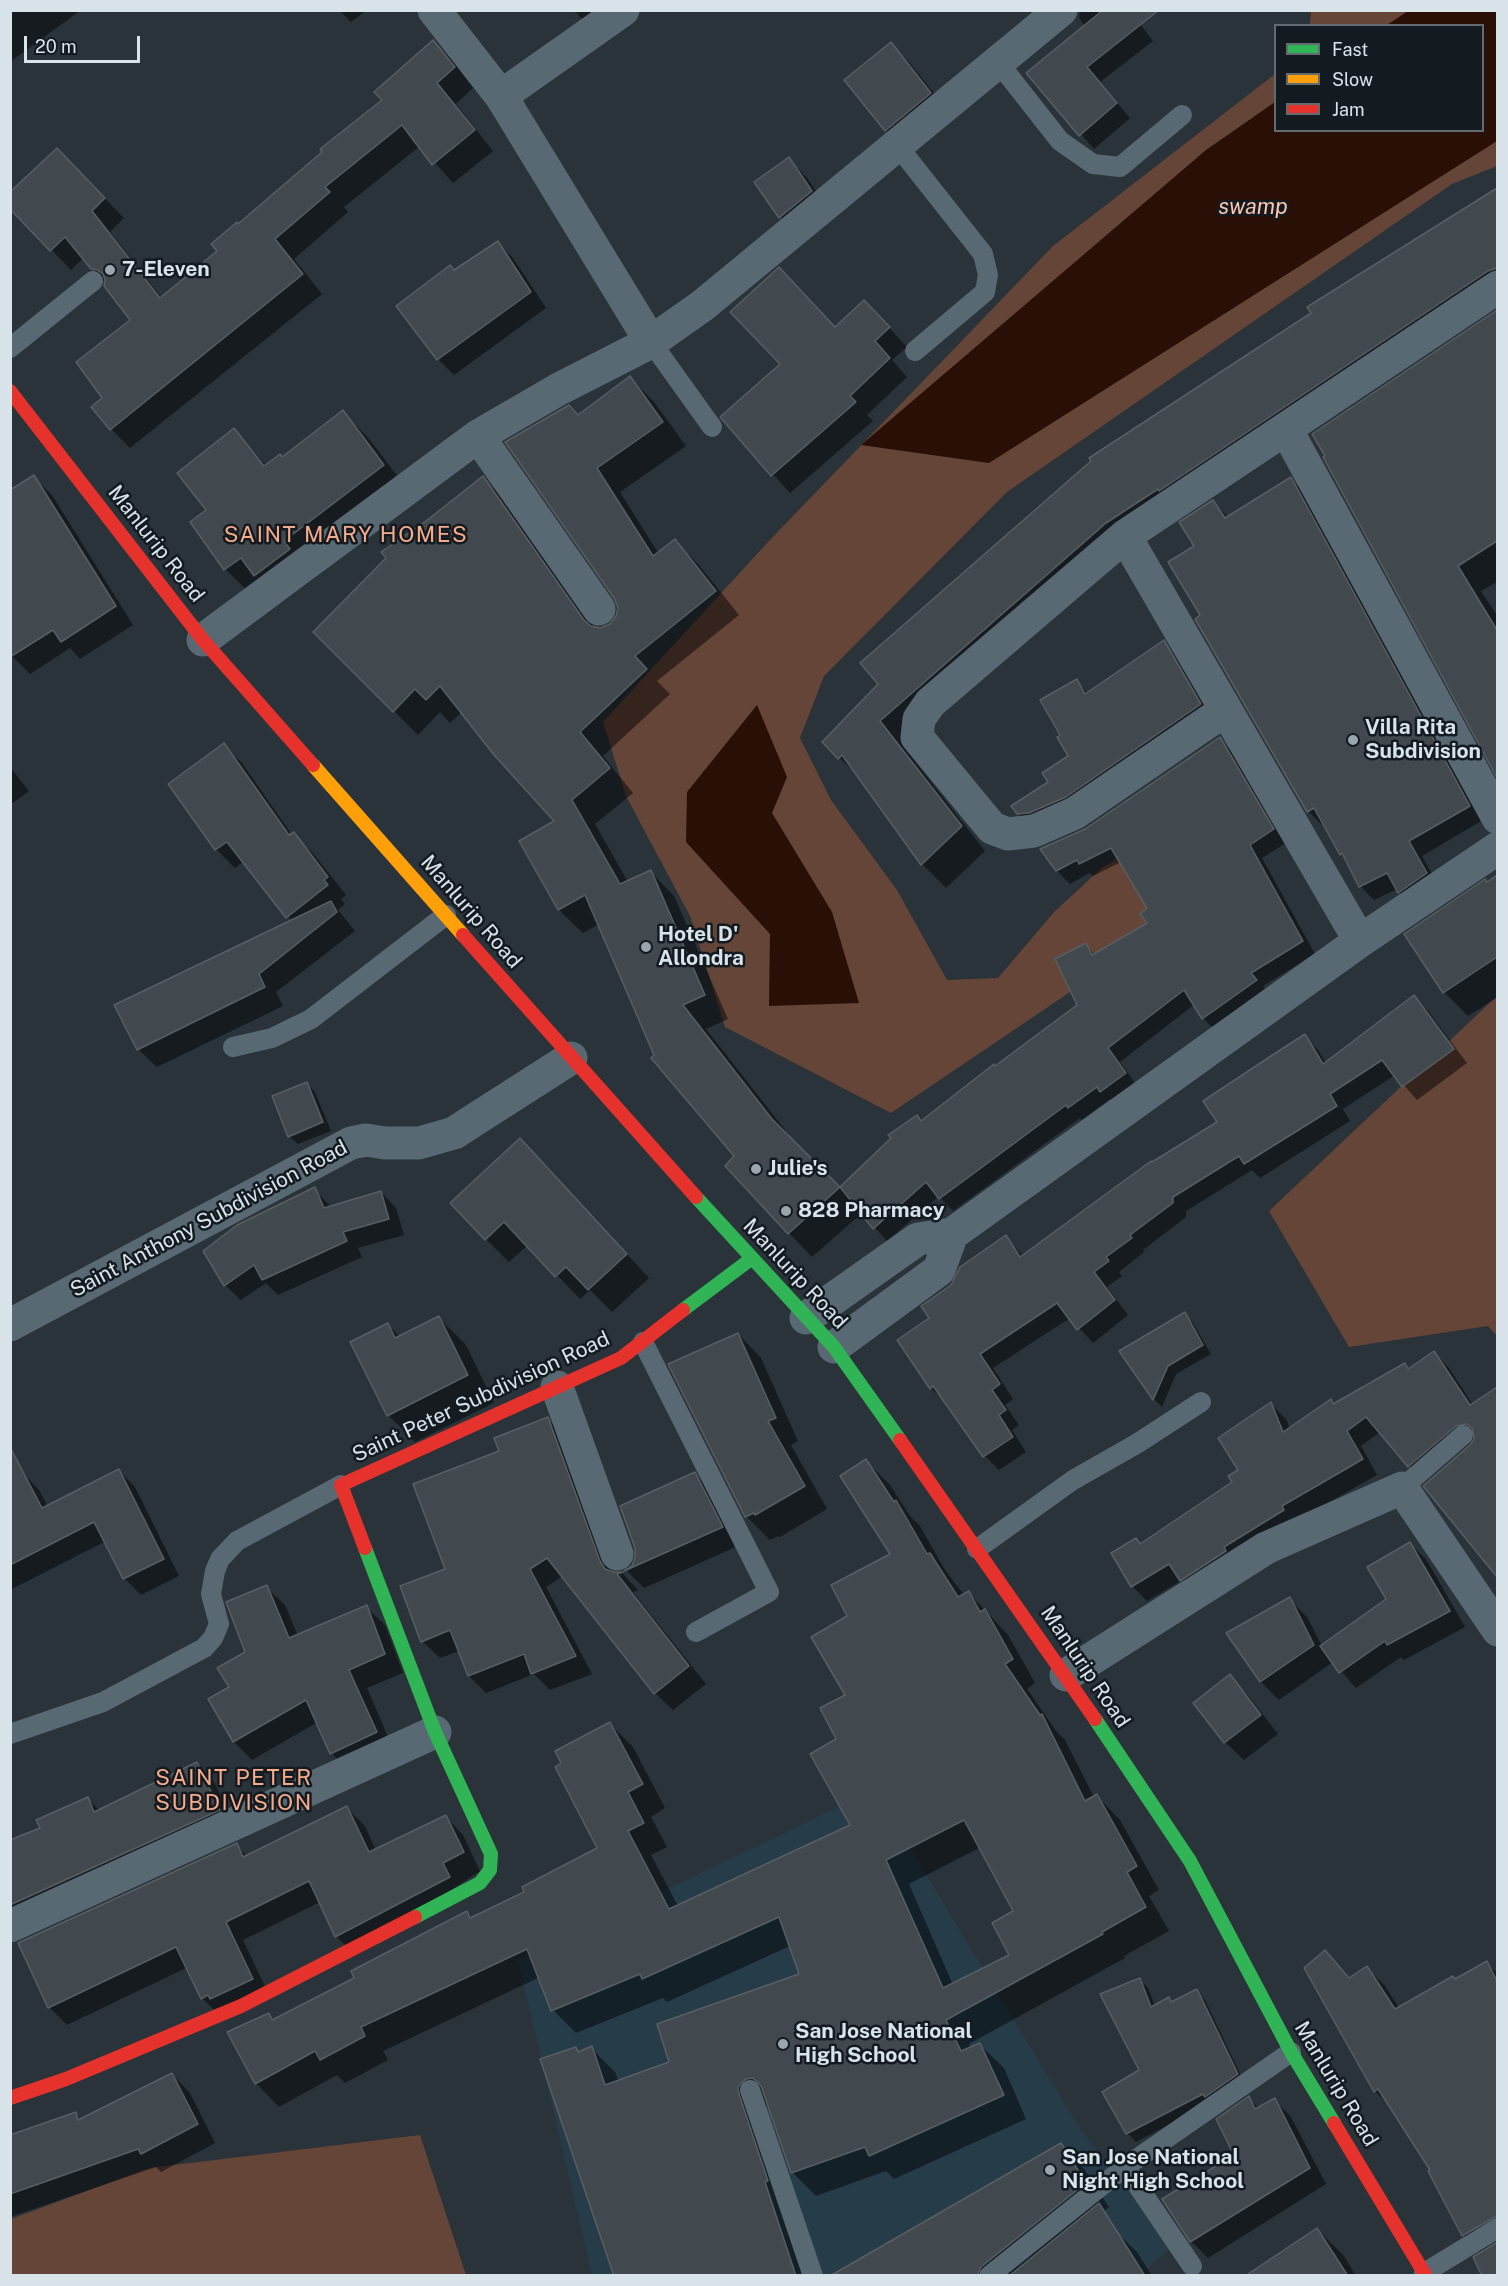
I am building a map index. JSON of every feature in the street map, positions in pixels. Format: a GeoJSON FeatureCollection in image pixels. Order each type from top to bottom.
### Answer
{"type":"FeatureCollection","features":[{"type":"Feature","properties":{"kind":"main road","name":"Manlurip Road"},"geometry":{"type":"LineString","coordinates":[[10,391],[203,640],[571,1058],[751,1259],[834,1347],[1066,1675],[1190,1861],[1291,2052],[1425,2274]]}},
{"type":"Feature","properties":{"kind":"main road","name":"Saint Peter Subdivision Road"},"geometry":{"type":"LineString","coordinates":[[10,2098],[66,2079],[241,2006],[480,1883],[490,1870],[491,1854],[435,1732],[341,1485],[621,1358],[751,1259]]}},
{"type":"Feature","properties":{"kind":"street"},"geometry":{"type":"LineString","coordinates":[[434,10],[501,96],[651,342]]}},
{"type":"Feature","properties":{"kind":"street"},"geometry":{"type":"LineString","coordinates":[[501,96],[623,10]]}},
{"type":"Feature","properties":{"kind":"street"},"geometry":{"type":"LineString","coordinates":[[203,640],[478,436],[559,389],[651,342],[702,306],[1061,10]]}},
{"type":"Feature","properties":{"kind":"street"},"geometry":{"type":"LineString","coordinates":[[1224,711],[1075,813],[1034,831],[1008,834],[992,828],[917,737],[919,719],[930,703],[1125,536],[1497,287]]}},
{"type":"Feature","properties":{"kind":"street"},"geometry":{"type":"LineString","coordinates":[[1286,429],[1497,818]]}},
{"type":"Feature","properties":{"kind":"street"},"geometry":{"type":"LineString","coordinates":[[478,436],[598,609]]}},
{"type":"Feature","properties":{"kind":"street"},"geometry":{"type":"LineString","coordinates":[[1125,536],[1224,711],[1360,941]]}},
{"type":"Feature","properties":{"kind":"street"},"geometry":{"type":"LineString","coordinates":[[806,1318],[918,1239],[952,1234],[1360,941],[1497,848]]}},
{"type":"Feature","properties":{"kind":"street","name":"Saint Anthony Subdivision Road"},"geometry":{"type":"LineString","coordinates":[[10,1325],[351,1143],[366,1140],[385,1143],[418,1143],[454,1133],[571,1058]]}},
{"type":"Feature","properties":{"kind":"street"},"geometry":{"type":"LineString","coordinates":[[834,1347],[939,1270],[952,1234]]}},
{"type":"Feature","properties":{"kind":"street"},"geometry":{"type":"LineString","coordinates":[[556,1387],[617,1554]]}},
{"type":"Feature","properties":{"kind":"street"},"geometry":{"type":"LineString","coordinates":[[1066,1675],[1266,1548],[1402,1488],[1497,1630]]}},
{"type":"Feature","properties":{"kind":"street"},"geometry":{"type":"LineString","coordinates":[[10,1926],[435,1732]]}},
{"type":"Feature","properties":{"kind":"lane"},"geometry":{"type":"LineString","coordinates":[[998,62],[1060,141],[1094,164],[1120,167],[1182,115]]}},
{"type":"Feature","properties":{"kind":"lane"},"geometry":{"type":"LineString","coordinates":[[897,145],[983,254],[988,275],[985,292],[915,351]]}},
{"type":"Feature","properties":{"kind":"lane"},"geometry":{"type":"LineString","coordinates":[[10,348],[93,281]]}},
{"type":"Feature","properties":{"kind":"lane"},"geometry":{"type":"LineString","coordinates":[[651,342],[712,427]]}},
{"type":"Feature","properties":{"kind":"lane"},"geometry":{"type":"LineString","coordinates":[[233,1047],[272,1038],[311,1019],[446,915]]}},
{"type":"Feature","properties":{"kind":"lane"},"geometry":{"type":"LineString","coordinates":[[643,1342],[769,1592],[696,1632]]}},
{"type":"Feature","properties":{"kind":"lane"},"geometry":{"type":"LineString","coordinates":[[977,1549],[1073,1480],[1138,1443],[1201,1402]]}},
{"type":"Feature","properties":{"kind":"lane"},"geometry":{"type":"LineString","coordinates":[[1402,1488],[1463,1435]]}},
{"type":"Feature","properties":{"kind":"lane"},"geometry":{"type":"LineString","coordinates":[[10,1734],[104,1702],[204,1648],[213,1638],[219,1624],[212,1594],[215,1571],[220,1559],[237,1541],[341,1485]]}},
{"type":"Feature","properties":{"kind":"lane"},"geometry":{"type":"LineString","coordinates":[[989,2276],[1125,2167],[1291,2052]]}},
{"type":"Feature","properties":{"kind":"lane"},"geometry":{"type":"LineString","coordinates":[[750,2090],[813,2276]]}},
{"type":"Feature","properties":{"kind":"lane"},"geometry":{"type":"LineString","coordinates":[[1125,2167],[1192,2266]]}},
{"type":"Feature","properties":{"kind":"lane"},"geometry":{"type":"LineString","coordinates":[[1425,2274],[1497,2228]]}},
{"type":"Feature","properties":{"kind":"shaded area"},"geometry":{"type":"Polygon","coordinates":[[[1311,11],[1497,11],[1497,166],[1452,184],[1007,492],[824,676],[800,738],[831,800],[897,890],[947,980],[998,978],[1055,911],[1103,867],[1159,835],[1202,903],[891,1113],[725,1027],[690,916],[626,796],[603,722],[767,543],[1053,246],[1274,75],[1274,132],[1484,132],[1484,24],[1310,24],[1311,11]]]}},
{"type":"Feature","properties":{"kind":"shaded area"},"geometry":{"type":"Polygon","coordinates":[[[1497,996],[1497,1336],[1488,1326],[1349,1347],[1269,1211],[1497,996]]]}},
{"type":"Feature","properties":{"kind":"shaded area","name":"San Jose National High School"},"geometry":{"type":"Polygon","coordinates":[[[875,1790],[1079,2127],[1173,2246],[1139,2276],[592,2275],[518,1960],[875,1790]]]}},
{"type":"Feature","properties":{"kind":"shaded area"},"geometry":{"type":"Polygon","coordinates":[[[420,2135],[466,2275],[11,2275],[11,2219],[149,2168],[420,2135]]]}},
{"type":"Feature","properties":{"kind":"water","name":"swamp"},"geometry":{"type":"Polygon","coordinates":[[[1408,11],[1497,11],[1497,141],[989,463],[861,445],[1206,150],[1274,103],[1274,132],[1484,132],[1484,24],[1388,24],[1408,11]]]}},
{"type":"Feature","properties":{"kind":"water"},"geometry":{"type":"Polygon","coordinates":[[[757,705],[787,777],[772,813],[832,912],[859,1003],[769,1006],[770,934],[686,842],[687,792],[757,705]]]}},
{"type":"Feature","properties":{"kind":"building"},"geometry":{"type":"Polygon","coordinates":[[[1103,10],[1159,10],[1087,67],[1117,103],[1079,136],[1026,73],[1103,10]]]}},
{"type":"Feature","properties":{"kind":"building"},"geometry":{"type":"Polygon","coordinates":[[[433,40],[455,67],[437,83],[475,130],[432,165],[402,125],[325,187],[330,192],[275,239],[303,274],[110,430],[91,407],[102,398],[76,362],[130,320],[104,286],[103,274],[91,269],[65,237],[50,251],[10,209],[10,192],[57,148],[105,198],[92,211],[160,298],[217,251],[211,244],[237,222],[238,224],[322,152],[320,149],[382,100],[374,92],[433,40]]]}},
{"type":"Feature","properties":{"kind":"building"},"geometry":{"type":"Polygon","coordinates":[[[891,42],[931,93],[885,131],[844,80],[891,42]]]}},
{"type":"Feature","properties":{"kind":"building"},"geometry":{"type":"Polygon","coordinates":[[[789,157],[812,191],[779,218],[754,182],[789,157]]]}},
{"type":"Feature","properties":{"kind":"building"},"geometry":{"type":"Polygon","coordinates":[[[1497,188],[1497,268],[1488,271],[1159,491],[1158,489],[1106,523],[880,721],[962,826],[921,865],[842,755],[838,759],[822,742],[878,684],[860,663],[1091,461],[1089,458],[1311,313],[1307,307],[1497,188]]]}},
{"type":"Feature","properties":{"kind":"building"},"geometry":{"type":"Polygon","coordinates":[[[498,241],[531,292],[437,360],[396,306],[450,265],[454,270],[498,241]]]}},
{"type":"Feature","properties":{"kind":"building"},"geometry":{"type":"Polygon","coordinates":[[[779,267],[835,327],[864,300],[890,327],[875,341],[890,358],[850,396],[856,402],[771,476],[720,417],[780,364],[730,312],[779,267]]]}},
{"type":"Feature","properties":{"kind":"building"},"geometry":{"type":"Polygon","coordinates":[[[1497,310],[1497,541],[1458,566],[1497,630],[1497,778],[1312,434],[1497,310]]]}},
{"type":"Feature","properties":{"kind":"building"},"geometry":{"type":"Polygon","coordinates":[[[630,376],[663,422],[597,468],[653,556],[675,539],[716,591],[635,656],[647,669],[580,732],[610,768],[572,800],[620,884],[651,870],[705,995],[683,1005],[772,1119],[840,1187],[788,1234],[725,1166],[734,1156],[651,1058],[654,1055],[585,895],[558,910],[519,841],[554,821],[494,755],[440,686],[426,700],[415,689],[393,712],[313,632],[386,558],[381,552],[426,521],[483,476],[584,620],[591,626],[600,628],[610,624],[618,608],[614,598],[505,442],[569,405],[578,415],[630,376]]]}},
{"type":"Feature","properties":{"kind":"building"},"geometry":{"type":"Polygon","coordinates":[[[343,410],[384,465],[284,541],[290,549],[254,576],[241,558],[224,570],[190,522],[206,510],[177,473],[234,428],[264,466],[280,454],[282,457],[343,410]]]}},
{"type":"Feature","properties":{"kind":"building"},"geometry":{"type":"Polygon","coordinates":[[[34,475],[116,606],[61,642],[53,630],[10,657],[10,490],[34,475]]]}},
{"type":"Feature","properties":{"kind":"building"},"geometry":{"type":"Polygon","coordinates":[[[1291,477],[1470,806],[1409,841],[1427,873],[1398,893],[1387,873],[1359,887],[1342,853],[1340,855],[1314,808],[1307,812],[1195,619],[1200,615],[1168,562],[1194,546],[1179,522],[1213,500],[1225,518],[1291,477]]]}},
{"type":"Feature","properties":{"kind":"building"},"geometry":{"type":"Polygon","coordinates":[[[1164,640],[1201,704],[1066,797],[1029,813],[1017,814],[1011,806],[1048,782],[1042,773],[1068,756],[1057,737],[1060,735],[1040,700],[1077,679],[1085,694],[1164,640]]]}},
{"type":"Feature","properties":{"kind":"building"},"geometry":{"type":"Polygon","coordinates":[[[1220,737],[1274,829],[1250,845],[1303,941],[1251,973],[1257,980],[1202,1019],[1184,990],[1108,1048],[1126,1073],[1100,1092],[1097,1087],[1068,1108],[1066,1105],[939,1199],[926,1182],[873,1229],[840,1187],[891,1138],[888,1135],[917,1115],[921,1121],[994,1064],[995,1066],[1077,1005],[1055,959],[1086,943],[1092,955],[1147,923],[1140,914],[1147,908],[1111,848],[1079,864],[1077,860],[1056,871],[1040,849],[1085,829],[1220,737]]]}},
{"type":"Feature","properties":{"kind":"building"},"geometry":{"type":"Polygon","coordinates":[[[224,743],[289,835],[294,832],[328,877],[324,880],[328,885],[286,918],[227,842],[215,850],[168,784],[224,743]]]}},
{"type":"Feature","properties":{"kind":"building"},"geometry":{"type":"Polygon","coordinates":[[[1497,875],[1497,957],[1443,993],[1404,934],[1485,879],[1487,882],[1497,875]]]}},
{"type":"Feature","properties":{"kind":"building"},"geometry":{"type":"Polygon","coordinates":[[[331,901],[337,912],[259,974],[265,987],[137,1050],[114,1005],[331,901]]]}},
{"type":"Feature","properties":{"kind":"building"},"geometry":{"type":"Polygon","coordinates":[[[1414,995],[1454,1049],[1402,1087],[1382,1060],[1330,1094],[1337,1106],[1244,1164],[1239,1156],[1173,1197],[1173,1203],[1130,1235],[1132,1238],[1106,1257],[1109,1261],[1094,1272],[1115,1300],[1077,1330],[1057,1303],[980,1354],[1000,1384],[992,1390],[1006,1410],[999,1415],[1013,1437],[983,1457],[933,1386],[930,1389],[897,1340],[929,1318],[921,1306],[951,1285],[960,1267],[1006,1235],[1020,1257],[1151,1161],[1217,1122],[1203,1101],[1305,1034],[1323,1064],[1414,995]]]}},
{"type":"Feature","properties":{"kind":"building"},"geometry":{"type":"Polygon","coordinates":[[[307,1082],[323,1122],[288,1137],[272,1096],[307,1082]]]}},
{"type":"Feature","properties":{"kind":"building"},"geometry":{"type":"Polygon","coordinates":[[[520,1138],[627,1254],[588,1290],[566,1267],[555,1277],[504,1222],[485,1240],[450,1203],[520,1138]]]}},
{"type":"Feature","properties":{"kind":"building"},"geometry":{"type":"Polygon","coordinates":[[[315,1187],[324,1208],[381,1191],[389,1219],[343,1232],[347,1241],[262,1280],[254,1265],[224,1286],[203,1251],[237,1225],[315,1187]]]}},
{"type":"Feature","properties":{"kind":"building"},"geometry":{"type":"Polygon","coordinates":[[[1185,1312],[1203,1345],[1168,1366],[1153,1400],[1119,1351],[1185,1312]]]}},
{"type":"Feature","properties":{"kind":"building"},"geometry":{"type":"Polygon","coordinates":[[[439,1316],[468,1375],[387,1416],[350,1342],[388,1323],[395,1338],[439,1316]]]}},
{"type":"Feature","properties":{"kind":"building"},"geometry":{"type":"Polygon","coordinates":[[[738,1333],[776,1418],[768,1421],[805,1486],[755,1515],[754,1513],[745,1517],[668,1364],[738,1333]]]}},
{"type":"Feature","properties":{"kind":"building"},"geometry":{"type":"Polygon","coordinates":[[[1434,1351],[1470,1405],[1497,1387],[1497,1577],[1423,1486],[1471,1444],[1474,1438],[1472,1428],[1466,1424],[1456,1426],[1408,1467],[1366,1417],[1347,1431],[1363,1459],[1282,1506],[1284,1510],[1224,1547],[1226,1551],[1180,1581],[1169,1564],[1131,1587],[1111,1553],[1136,1538],[1140,1544],[1232,1482],[1228,1476],[1238,1470],[1218,1438],[1271,1402],[1283,1432],[1331,1399],[1333,1404],[1405,1363],[1408,1369],[1434,1351]]]}},
{"type":"Feature","properties":{"kind":"building"},"geometry":{"type":"Polygon","coordinates":[[[548,1417],[600,1561],[605,1569],[623,1572],[617,1574],[689,1666],[654,1694],[547,1558],[530,1569],[576,1656],[531,1674],[524,1654],[468,1676],[450,1630],[421,1642],[420,1640],[400,1586],[445,1569],[413,1484],[499,1451],[494,1438],[548,1417]]]}},
{"type":"Feature","properties":{"kind":"building"},"geometry":{"type":"Polygon","coordinates":[[[10,1447],[42,1508],[119,1469],[164,1559],[123,1579],[94,1522],[10,1565],[10,1447]]]}},
{"type":"Feature","properties":{"kind":"building"},"geometry":{"type":"Polygon","coordinates":[[[866,1459],[894,1502],[896,1500],[927,1554],[930,1553],[958,1597],[969,1591],[980,1612],[985,1609],[1013,1659],[1005,1664],[1040,1715],[1042,1714],[1085,1801],[1097,1794],[1137,1866],[1127,1872],[1146,1907],[1102,1932],[1103,1934],[946,2020],[961,2051],[980,2043],[1004,2095],[869,2156],[865,2147],[791,2173],[761,2086],[753,2078],[746,2079],[738,2087],[739,2094],[796,2276],[614,2276],[540,2059],[576,2047],[578,2052],[592,2046],[605,2085],[669,2062],[657,2024],[799,1974],[779,1917],[642,1979],[640,1974],[551,2011],[527,1949],[361,2027],[365,2036],[320,2060],[315,2051],[255,2084],[227,2032],[269,2013],[272,2020],[354,1978],[351,1971],[467,1911],[470,1918],[524,1892],[522,1887],[597,1848],[555,1767],[561,1763],[555,1751],[610,1722],[643,1784],[628,1792],[644,1823],[628,1831],[669,1909],[850,1825],[810,1754],[836,1739],[820,1708],[845,1695],[811,1637],[847,1616],[831,1585],[890,1554],[840,1476],[866,1459]],[[964,1820],[886,1860],[943,1988],[1009,1955],[992,1923],[1013,1911],[964,1820]]]}},
{"type":"Feature","properties":{"kind":"building"},"geometry":{"type":"Polygon","coordinates":[[[695,1472],[723,1527],[624,1571],[632,1566],[635,1548],[620,1506],[695,1472]]]}},
{"type":"Feature","properties":{"kind":"building"},"geometry":{"type":"Polygon","coordinates":[[[1410,1542],[1450,1611],[1387,1645],[1385,1641],[1339,1673],[1320,1646],[1386,1599],[1367,1567],[1410,1542]]]}},
{"type":"Feature","properties":{"kind":"building"},"geometry":{"type":"Polygon","coordinates":[[[267,1585],[289,1638],[367,1605],[385,1654],[349,1670],[377,1732],[330,1754],[306,1700],[233,1742],[208,1699],[229,1687],[217,1668],[245,1652],[226,1602],[267,1585]]]}},
{"type":"Feature","properties":{"kind":"building"},"geometry":{"type":"Polygon","coordinates":[[[1290,1597],[1314,1645],[1260,1682],[1226,1633],[1290,1597]]]}},
{"type":"Feature","properties":{"kind":"building"},"geometry":{"type":"Polygon","coordinates":[[[1230,1674],[1261,1715],[1224,1743],[1193,1703],[1230,1674]]]}},
{"type":"Feature","properties":{"kind":"building"},"geometry":{"type":"Polygon","coordinates":[[[197,1762],[220,1810],[10,1905],[10,1840],[40,1828],[36,1820],[88,1797],[94,1812],[197,1762]]]}},
{"type":"Feature","properties":{"kind":"building"},"geometry":{"type":"Polygon","coordinates":[[[347,1806],[369,1852],[446,1815],[464,1852],[443,1863],[450,1877],[335,1937],[309,1881],[226,1922],[253,1979],[210,1999],[208,1995],[201,1999],[176,1947],[48,2008],[18,1943],[237,1843],[243,1857],[347,1806]]]}},
{"type":"Feature","properties":{"kind":"building"},"geometry":{"type":"Polygon","coordinates":[[[1325,1950],[1349,1978],[1367,1966],[1395,2009],[1453,1976],[1455,1979],[1487,1961],[1497,1981],[1497,2216],[1462,2236],[1428,2171],[1430,2170],[1378,2089],[1374,2092],[1304,1968],[1325,1950]]]}},
{"type":"Feature","properties":{"kind":"building"},"geometry":{"type":"Polygon","coordinates":[[[1140,1978],[1151,2007],[1169,1997],[1171,2002],[1197,1989],[1238,2074],[1205,2097],[1203,2094],[1126,2134],[1102,2092],[1139,2070],[1100,1994],[1140,1978]]]}},
{"type":"Feature","properties":{"kind":"building"},"geometry":{"type":"Polygon","coordinates":[[[172,2073],[198,2124],[141,2154],[138,2149],[10,2194],[10,2135],[76,2112],[78,2120],[172,2073]]]}},
{"type":"Feature","properties":{"kind":"building"},"geometry":{"type":"Polygon","coordinates":[[[1249,2096],[1255,2109],[1275,2098],[1310,2168],[1190,2242],[1162,2199],[1234,2155],[1216,2119],[1249,2096]]]}},
{"type":"Feature","properties":{"kind":"building"},"geometry":{"type":"Polygon","coordinates":[[[1061,2143],[1086,2183],[981,2267],[977,2276],[830,2276],[1061,2143]]]}},
{"type":"Feature","properties":{"kind":"building"},"geometry":{"type":"Polygon","coordinates":[[[1099,2203],[1145,2276],[1009,2276],[1099,2203]]]}},
{"type":"Feature","properties":{"kind":"building"},"geometry":{"type":"Polygon","coordinates":[[[1317,2228],[1348,2276],[1245,2276],[1317,2228]]]}},
{"type":"Feature","properties":{"kind":"building"},"geometry":{"type":"Polygon","coordinates":[[[1497,2242],[1497,2276],[1482,2276],[1473,2257],[1497,2242]]]}},
{"type":"Feature","properties":{"kind":"traffic: fast"},"geometry":{"type":"LineString","coordinates":[[696,1197],[834,1347],[900,1440]]}},
{"type":"Feature","properties":{"kind":"traffic: fast"},"geometry":{"type":"LineString","coordinates":[[683,1310],[751,1259]]}},
{"type":"Feature","properties":{"kind":"traffic: fast"},"geometry":{"type":"LineString","coordinates":[[365,1548],[435,1732],[491,1854],[490,1870],[480,1883],[415,1917]]}},
{"type":"Feature","properties":{"kind":"traffic: fast"},"geometry":{"type":"LineString","coordinates":[[1095,1719],[1190,1861],[1291,2052],[1334,2123]]}},
{"type":"Feature","properties":{"kind":"traffic: slow"},"geometry":{"type":"LineString","coordinates":[[313,765],[463,935]]}},
{"type":"Feature","properties":{"kind":"traffic: jam"},"geometry":{"type":"LineString","coordinates":[[10,391],[203,640],[313,765]]}},
{"type":"Feature","properties":{"kind":"traffic: jam"},"geometry":{"type":"LineString","coordinates":[[463,935],[696,1197]]}},
{"type":"Feature","properties":{"kind":"traffic: jam"},"geometry":{"type":"LineString","coordinates":[[365,1548],[341,1485],[621,1358],[683,1310]]}},
{"type":"Feature","properties":{"kind":"traffic: jam"},"geometry":{"type":"LineString","coordinates":[[900,1440],[1095,1719]]}},
{"type":"Feature","properties":{"kind":"traffic: jam"},"geometry":{"type":"LineString","coordinates":[[10,2098],[66,2079],[241,2006],[415,1917]]}},
{"type":"Feature","properties":{"kind":"traffic: jam"},"geometry":{"type":"LineString","coordinates":[[1334,2123],[1426,2276]]}},
{"type":"Feature","properties":{"kind":"place","name":"7-Eleven"},"geometry":{"type":"Point","coordinates":[110,270]}},
{"type":"Feature","properties":{"kind":"place","name":"Villa Rita Subdivision"},"geometry":{"type":"Point","coordinates":[1353,740]}},
{"type":"Feature","properties":{"kind":"place","name":"Hotel D' Allondra"},"geometry":{"type":"Point","coordinates":[646,947]}},
{"type":"Feature","properties":{"kind":"place","name":"Julie's"},"geometry":{"type":"Point","coordinates":[756,1169]}},
{"type":"Feature","properties":{"kind":"place","name":"828 Pharmacy"},"geometry":{"type":"Point","coordinates":[786,1211]}},
{"type":"Feature","properties":{"kind":"place","name":"San Jose National High School"},"geometry":{"type":"Point","coordinates":[783,2044]}},
{"type":"Feature","properties":{"kind":"place","name":"San Jose National Night High School"},"geometry":{"type":"Point","coordinates":[1050,2170]}},
{"type":"Feature","properties":{"kind":"district","name":"SAINT MARY HOMES"},"geometry":{"type":"Point","coordinates":[346,535]}},
{"type":"Feature","properties":{"kind":"district","name":"SAINT PETER SUBDIVISION"},"geometry":{"type":"Point","coordinates":[234,1790]}}]}
